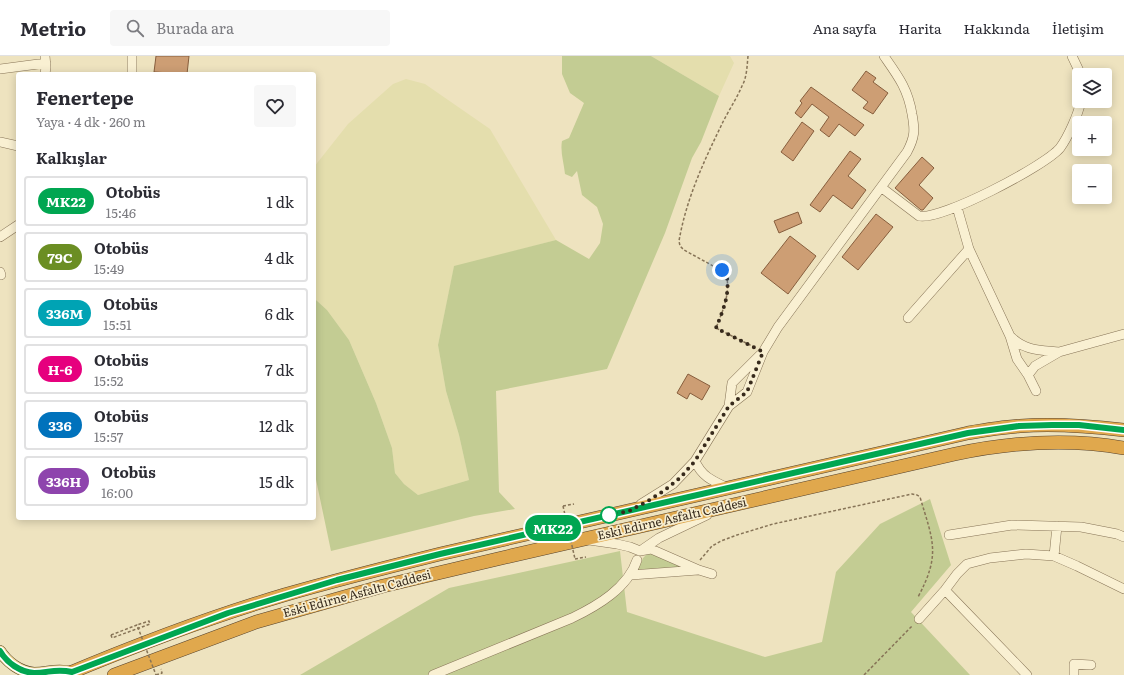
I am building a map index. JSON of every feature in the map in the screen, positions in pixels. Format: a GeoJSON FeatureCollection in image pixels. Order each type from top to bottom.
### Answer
{"type":"FeatureCollection","features":[{"type":"Feature","properties":{"kind":"highway","name":"Eski Edirne Asfaltı Caddesi"},"geometry":{"type":"LineString","coordinates":[[68,674],[228,613],[364,573],[728,488],[968,433],[1019,426],[1052,425],[1079,425],[1124,430]]}},
{"type":"Feature","properties":{"kind":"highway","name":"Eski Edirne Asfaltı Caddesi"},"geometry":{"type":"LineString","coordinates":[[114,675],[227,632],[308,606],[383,586],[955,454],[1024,443],[1068,442],[1124,448]]}},
{"type":"Feature","properties":{"kind":"main road"},"geometry":{"type":"LineString","coordinates":[[0,651],[3,657],[11,664],[26,671],[42,672],[63,670],[68,674]]}},
{"type":"Feature","properties":{"kind":"street"},"geometry":{"type":"LineString","coordinates":[[132,56],[132,72]]}},
{"type":"Feature","properties":{"kind":"street"},"geometry":{"type":"LineString","coordinates":[[629,511],[665,490],[681,477],[695,461],[729,406],[747,392],[763,352],[778,327],[882,188],[907,152],[913,141],[914,133],[911,104],[906,90],[884,56]]}},
{"type":"Feature","properties":{"kind":"street"},"geometry":{"type":"LineString","coordinates":[[1072,56],[1078,68]]}},
{"type":"Feature","properties":{"kind":"street"},"geometry":{"type":"LineString","coordinates":[[0,69],[46,60],[44,72]]}},
{"type":"Feature","properties":{"kind":"street"},"geometry":{"type":"LineString","coordinates":[[882,188],[916,215],[922,217],[939,214],[957,207],[1029,170],[1053,154],[1059,149],[1066,137],[1078,108]]}},
{"type":"Feature","properties":{"kind":"street"},"geometry":{"type":"LineString","coordinates":[[0,142],[16,146]]}},
{"type":"Feature","properties":{"kind":"street"},"geometry":{"type":"LineString","coordinates":[[957,207],[969,249],[1010,336],[1017,359],[1028,375],[1036,391]]}},
{"type":"Feature","properties":{"kind":"street"},"geometry":{"type":"LineString","coordinates":[[0,237],[16,225]]}},
{"type":"Feature","properties":{"kind":"street"},"geometry":{"type":"LineString","coordinates":[[908,318],[969,249]]}},
{"type":"Feature","properties":{"kind":"street"},"geometry":{"type":"LineString","coordinates":[[1028,375],[1035,366],[1059,352],[1124,334]]}},
{"type":"Feature","properties":{"kind":"street"},"geometry":{"type":"LineString","coordinates":[[1010,336],[1024,347],[1059,352]]}},
{"type":"Feature","properties":{"kind":"street"},"geometry":{"type":"LineString","coordinates":[[729,406],[732,383],[763,352]]}},
{"type":"Feature","properties":{"kind":"street"},"geometry":{"type":"LineString","coordinates":[[695,461],[699,470],[706,476],[728,488]]}},
{"type":"Feature","properties":{"kind":"street"},"geometry":{"type":"LineString","coordinates":[[433,675],[582,613],[610,594],[631,575],[639,556],[659,538],[721,508]]}},
{"type":"Feature","properties":{"kind":"street"},"geometry":{"type":"LineString","coordinates":[[949,535],[1012,525],[1081,527],[1117,534],[1124,538]]}},
{"type":"Feature","properties":{"kind":"street"},"geometry":{"type":"LineString","coordinates":[[1054,556],[1057,526]]}},
{"type":"Feature","properties":{"kind":"street"},"geometry":{"type":"LineString","coordinates":[[584,539],[630,547],[639,556]]}},
{"type":"Feature","properties":{"kind":"street"},"geometry":{"type":"LineString","coordinates":[[639,556],[651,549],[712,574]]}},
{"type":"Feature","properties":{"kind":"street"},"geometry":{"type":"LineString","coordinates":[[918,619],[967,564],[990,558],[1026,554],[1054,556],[1124,589]]}},
{"type":"Feature","properties":{"kind":"street"},"geometry":{"type":"LineString","coordinates":[[631,575],[697,569]]}},
{"type":"Feature","properties":{"kind":"street"},"geometry":{"type":"LineString","coordinates":[[945,590],[1027,675]]}},
{"type":"Feature","properties":{"kind":"street"},"geometry":{"type":"LineString","coordinates":[[1074,675],[1074,664],[1090,665]]}},
{"type":"Feature","properties":{"kind":"path"},"geometry":{"type":"LineString","coordinates":[[748,56],[743,85],[698,174],[679,241],[684,250],[726,273],[728,287],[726,301],[716,328],[763,352]]}},
{"type":"Feature","properties":{"kind":"path"},"geometry":{"type":"LineString","coordinates":[[697,569],[703,554],[712,546],[737,535],[773,524],[912,494],[920,497],[933,545],[933,557],[930,570],[918,597]]}},
{"type":"Feature","properties":{"kind":"path"},"geometry":{"type":"LineString","coordinates":[[574,504],[563,506],[575,559],[586,557]]}},
{"type":"Feature","properties":{"kind":"path"},"geometry":{"type":"LineString","coordinates":[[864,675],[918,619]]}},
{"type":"Feature","properties":{"kind":"path"},"geometry":{"type":"LineString","coordinates":[[149,621],[150,624],[112,638],[110,635],[137,625],[149,621]]}},
{"type":"Feature","properties":{"kind":"path"},"geometry":{"type":"LineString","coordinates":[[137,625],[156,675]]}},
{"type":"Feature","properties":{"kind":"shaded area"},"geometry":{"type":"Polygon","coordinates":[[[651,56],[730,56],[734,63],[719,96],[651,56]]]}},
{"type":"Feature","properties":{"kind":"shaded area"},"geometry":{"type":"Polygon","coordinates":[[[406,79],[425,84],[490,129],[556,240],[454,267],[438,345],[446,391],[459,435],[469,480],[418,495],[404,484],[395,473],[392,448],[376,403],[349,340],[327,310],[316,300],[316,164],[348,124],[393,84],[406,79]]]}},
{"type":"Feature","properties":{"kind":"green space"},"geometry":{"type":"Polygon","coordinates":[[[562,56],[651,56],[719,96],[701,142],[692,158],[665,233],[607,369],[496,391],[499,492],[515,509],[474,516],[331,551],[316,480],[316,300],[327,310],[349,340],[376,403],[392,448],[395,473],[404,484],[418,495],[469,480],[459,435],[446,391],[438,345],[454,266],[556,240],[589,259],[600,243],[603,224],[597,207],[582,195],[577,171],[572,177],[565,174],[562,141],[569,138],[584,103],[570,93],[562,74],[562,56]]]}},
{"type":"Feature","properties":{"kind":"green space"},"geometry":{"type":"Polygon","coordinates":[[[930,499],[951,565],[911,612],[970,675],[300,675],[449,588],[620,551],[627,612],[765,657],[822,642],[836,572],[880,524],[930,499]]]}},
{"type":"Feature","properties":{"kind":"green space"},"geometry":{"type":"Polygon","coordinates":[[[649,552],[691,569],[637,571],[643,558],[649,552]]]}},
{"type":"Feature","properties":{"kind":"building"},"geometry":{"type":"Polygon","coordinates":[[[156,56],[189,56],[187,72],[154,72],[156,56]]]}},
{"type":"Feature","properties":{"kind":"building"},"geometry":{"type":"Polygon","coordinates":[[[866,71],[876,78],[873,82],[888,93],[873,114],[863,108],[868,102],[852,90],[866,71]]]}},
{"type":"Feature","properties":{"kind":"building"},"geometry":{"type":"Polygon","coordinates":[[[811,87],[864,125],[855,136],[839,124],[829,137],[820,130],[829,117],[812,104],[801,118],[795,113],[802,103],[800,101],[811,87]]]}},
{"type":"Feature","properties":{"kind":"building"},"geometry":{"type":"Polygon","coordinates":[[[802,122],[814,131],[793,161],[781,152],[802,122]]]}},
{"type":"Feature","properties":{"kind":"building"},"geometry":{"type":"Polygon","coordinates":[[[850,151],[861,159],[848,176],[866,190],[852,209],[833,195],[820,212],[810,205],[850,151]]]}},
{"type":"Feature","properties":{"kind":"building"},"geometry":{"type":"Polygon","coordinates":[[[922,157],[934,168],[919,185],[933,198],[923,210],[921,210],[895,188],[922,157]]]}},
{"type":"Feature","properties":{"kind":"building"},"geometry":{"type":"Polygon","coordinates":[[[798,212],[802,223],[779,233],[774,221],[798,212]]]}},
{"type":"Feature","properties":{"kind":"building"},"geometry":{"type":"Polygon","coordinates":[[[876,214],[893,227],[858,270],[842,257],[876,214]]]}},
{"type":"Feature","properties":{"kind":"building"},"geometry":{"type":"Polygon","coordinates":[[[790,236],[816,256],[788,294],[761,273],[790,236]]]}},
{"type":"Feature","properties":{"kind":"building"},"geometry":{"type":"Polygon","coordinates":[[[688,374],[710,386],[702,400],[690,393],[687,399],[677,393],[688,374]]]}},
{"type":"Feature","properties":{"kind":"bus line","name":"MK22"},"geometry":{"type":"LineString","coordinates":[[0,651],[3,657],[11,664],[26,671],[33,673],[54,670],[72,672],[228,613],[337,580],[440,554],[968,433],[1019,426],[1052,425],[1079,425],[1124,430]]}},
{"type":"Feature","properties":{"kind":"route"},"geometry":{"type":"LineString","coordinates":[[609,515],[629,511],[648,501],[681,477],[695,461],[729,406],[747,392],[763,352],[716,328],[726,301],[728,287],[726,273],[722,270]]}}]}
